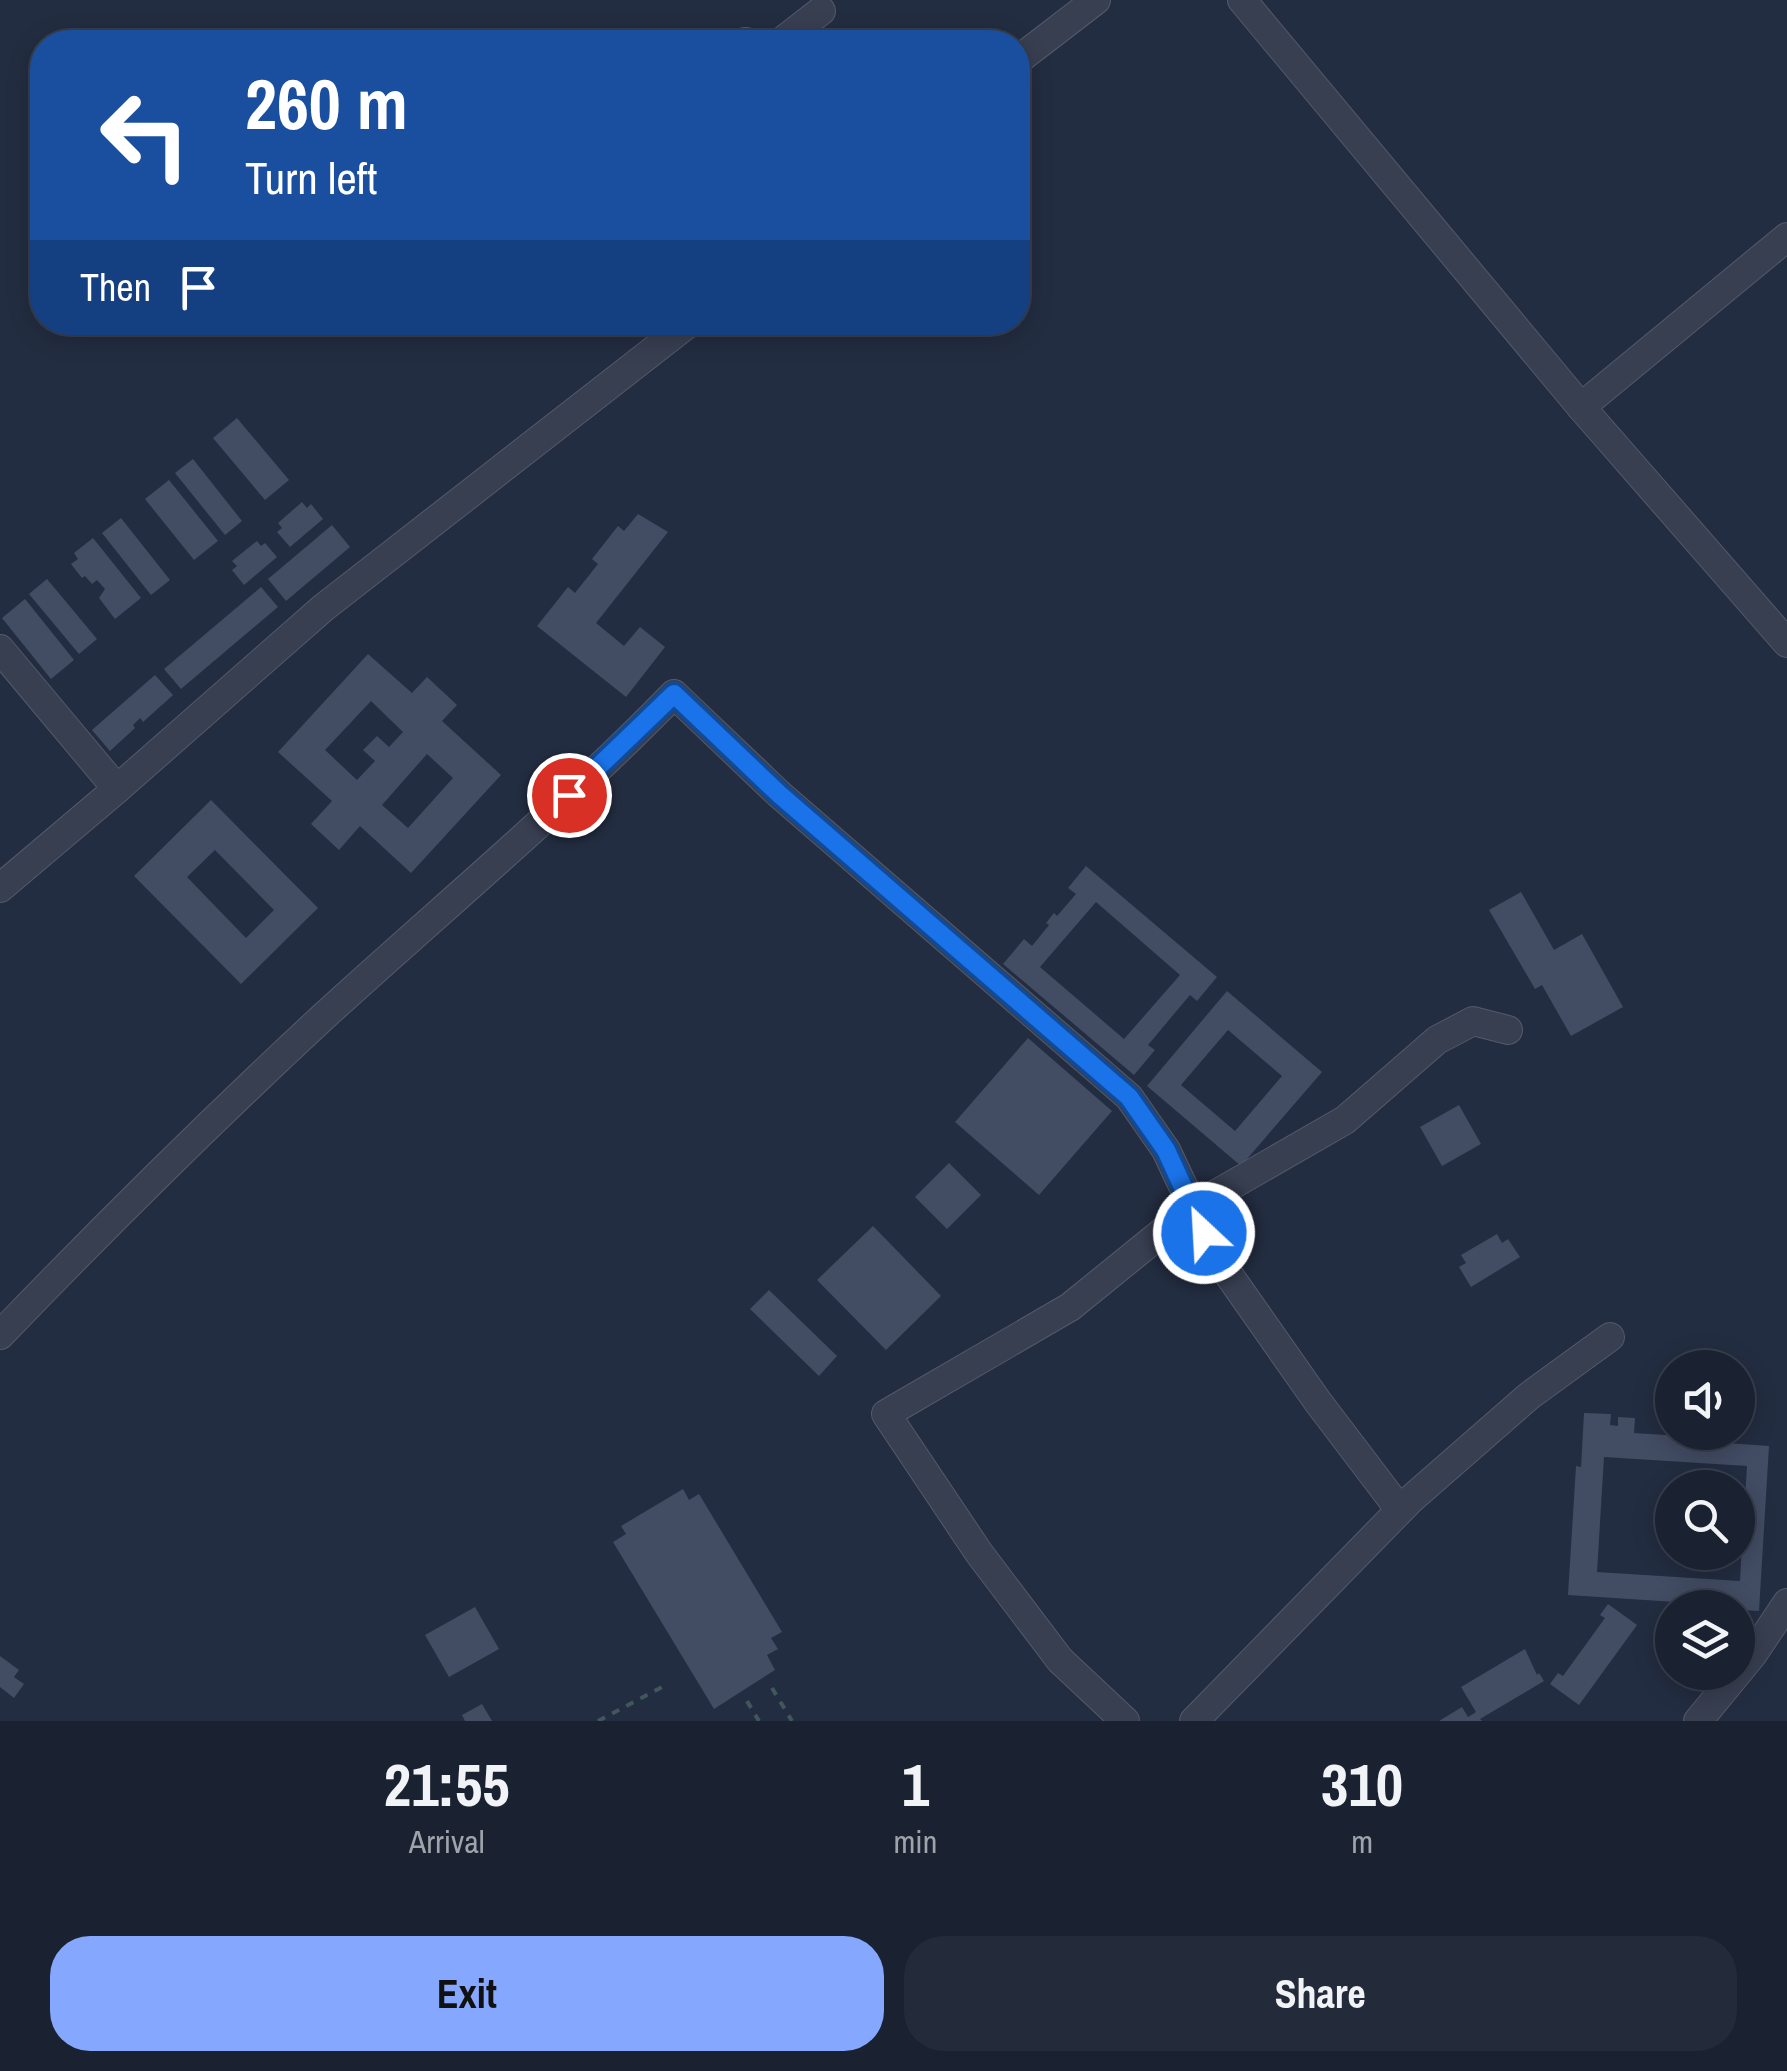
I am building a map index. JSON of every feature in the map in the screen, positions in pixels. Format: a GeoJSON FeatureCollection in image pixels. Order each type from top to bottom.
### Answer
{"type":"FeatureCollection","features":[{"type":"Feature","properties":{"kind":"street"},"geometry":{"type":"LineString","coordinates":[[1030,51],[1096,0]]}},
{"type":"Feature","properties":{"kind":"street"},"geometry":{"type":"LineString","coordinates":[[1242,0],[1581,408],[1787,643]]}},
{"type":"Feature","properties":{"kind":"street"},"geometry":{"type":"LineString","coordinates":[[796,30],[821,11]]}},
{"type":"Feature","properties":{"kind":"street"},"geometry":{"type":"LineString","coordinates":[[1581,408],[1787,237]]}},
{"type":"Feature","properties":{"kind":"street"},"geometry":{"type":"LineString","coordinates":[[0,888],[323,608],[673,335]]}},
{"type":"Feature","properties":{"kind":"street"},"geometry":{"type":"LineString","coordinates":[[0,649],[117,789]]}},
{"type":"Feature","properties":{"kind":"street"},"geometry":{"type":"LineString","coordinates":[[0,1336],[139,1191],[323,1018],[624,746],[674,694],[779,794],[1129,1097],[1166,1150],[1216,1258],[1400,1510]]}},
{"type":"Feature","properties":{"kind":"street"},"geometry":{"type":"LineString","coordinates":[[1125,1721],[1060,1660],[979,1552],[886,1414],[1070,1307],[1192,1208],[1345,1120],[1436,1040],[1473,1021],[1508,1030]]}},
{"type":"Feature","properties":{"kind":"street"},"geometry":{"type":"LineString","coordinates":[[1194,1721],[1400,1510],[1529,1396],[1610,1337]]}},
{"type":"Feature","properties":{"kind":"street"},"geometry":{"type":"LineString","coordinates":[[1698,1721],[1753,1654],[1787,1603]]}},
{"type":"Feature","properties":{"kind":"path"},"geometry":{"type":"LineString","coordinates":[[598,1721],[666,1685]]}},
{"type":"Feature","properties":{"kind":"path"},"geometry":{"type":"LineString","coordinates":[[772,1688],[792,1721]]}},
{"type":"Feature","properties":{"kind":"path"},"geometry":{"type":"LineString","coordinates":[[747,1702],[759,1721]]}},
{"type":"Feature","properties":{"kind":"building"},"geometry":{"type":"Polygon","coordinates":[[[237,418],[289,480],[265,500],[213,438],[237,418]]]}},
{"type":"Feature","properties":{"kind":"building"},"geometry":{"type":"Polygon","coordinates":[[[193,459],[242,521],[225,535],[175,473],[193,459]]]}},
{"type":"Feature","properties":{"kind":"building"},"geometry":{"type":"Polygon","coordinates":[[[169,480],[218,541],[194,560],[145,499],[169,480]]]}},
{"type":"Feature","properties":{"kind":"building"},"geometry":{"type":"Polygon","coordinates":[[[302,502],[307,508],[311,504],[323,519],[290,547],[277,532],[282,528],[278,523],[302,502]]]}},
{"type":"Feature","properties":{"kind":"building"},"geometry":{"type":"Polygon","coordinates":[[[638,514],[668,532],[596,623],[624,646],[640,627],[665,647],[626,697],[537,626],[568,587],[575,593],[598,564],[592,559],[618,526],[624,531],[638,514]]]}},
{"type":"Feature","properties":{"kind":"building"},"geometry":{"type":"Polygon","coordinates":[[[121,518],[170,580],[151,595],[102,533],[121,518]]]}},
{"type":"Feature","properties":{"kind":"building"},"geometry":{"type":"Polygon","coordinates":[[[332,525],[350,547],[286,601],[268,579],[332,525]]]}},
{"type":"Feature","properties":{"kind":"building"},"geometry":{"type":"Polygon","coordinates":[[[93,538],[141,598],[115,619],[99,598],[105,589],[97,580],[92,584],[85,576],[82,578],[71,564],[78,559],[74,553],[93,538]]]}},
{"type":"Feature","properties":{"kind":"building"},"geometry":{"type":"Polygon","coordinates":[[[257,541],[261,546],[265,543],[277,557],[244,585],[232,570],[237,566],[232,561],[257,541]]]}},
{"type":"Feature","properties":{"kind":"building"},"geometry":{"type":"Polygon","coordinates":[[[47,579],[97,639],[79,654],[29,594],[47,579]]]}},
{"type":"Feature","properties":{"kind":"building"},"geometry":{"type":"Polygon","coordinates":[[[261,587],[278,607],[181,689],[164,669],[261,587]]]}},
{"type":"Feature","properties":{"kind":"building"},"geometry":{"type":"Polygon","coordinates":[[[25,599],[74,660],[51,679],[2,618],[25,599]]]}},
{"type":"Feature","properties":{"kind":"building"},"geometry":{"type":"Polygon","coordinates":[[[368,654],[412,693],[427,677],[457,705],[442,721],[501,775],[411,873],[360,826],[339,850],[311,824],[332,801],[278,752],[368,654]],[[371,701],[325,750],[357,780],[375,761],[363,750],[377,736],[389,747],[403,732],[371,701]],[[427,754],[382,805],[408,828],[453,778],[427,754]]]}},
{"type":"Feature","properties":{"kind":"building"},"geometry":{"type":"Polygon","coordinates":[[[155,675],[173,695],[143,722],[140,718],[133,725],[135,728],[110,751],[92,730],[155,675]]]}},
{"type":"Feature","properties":{"kind":"building"},"geometry":{"type":"Polygon","coordinates":[[[211,800],[318,908],[241,984],[134,876],[211,800]],[[215,850],[187,877],[246,938],[274,910],[215,850]]]}},
{"type":"Feature","properties":{"kind":"building"},"geometry":{"type":"Polygon","coordinates":[[[1086,866],[1217,977],[1197,1001],[1190,995],[1148,1045],[1155,1050],[1134,1075],[1003,964],[1024,939],[1032,946],[1054,913],[1057,916],[1076,894],[1068,888],[1086,866]],[[1096,902],[1040,967],[1124,1039],[1180,975],[1096,902]]]}},
{"type":"Feature","properties":{"kind":"building"},"geometry":{"type":"Polygon","coordinates":[[[1521,892],[1554,950],[1582,934],[1623,1007],[1571,1036],[1542,985],[1535,989],[1489,910],[1521,892]]]}},
{"type":"Feature","properties":{"kind":"building"},"geometry":{"type":"Polygon","coordinates":[[[1227,991],[1322,1072],[1241,1166],[1147,1086],[1227,991]],[[1228,1030],[1181,1085],[1235,1131],[1282,1076],[1228,1030]]]}},
{"type":"Feature","properties":{"kind":"building"},"geometry":{"type":"Polygon","coordinates":[[[1028,1038],[1112,1111],[1039,1195],[955,1122],[1028,1038]]]}},
{"type":"Feature","properties":{"kind":"building"},"geometry":{"type":"Polygon","coordinates":[[[1459,1105],[1481,1144],[1442,1166],[1420,1127],[1459,1105]]]}},
{"type":"Feature","properties":{"kind":"building"},"geometry":{"type":"Polygon","coordinates":[[[949,1163],[981,1195],[947,1229],[915,1197],[949,1163]]]}},
{"type":"Feature","properties":{"kind":"building"},"geometry":{"type":"Polygon","coordinates":[[[873,1226],[941,1296],[886,1350],[817,1280],[873,1226]]]}},
{"type":"Feature","properties":{"kind":"building"},"geometry":{"type":"Polygon","coordinates":[[[1497,1234],[1502,1243],[1508,1239],[1520,1257],[1471,1287],[1459,1267],[1466,1263],[1461,1255],[1497,1234]]]}},
{"type":"Feature","properties":{"kind":"building"},"geometry":{"type":"Polygon","coordinates":[[[769,1290],[837,1356],[819,1376],[750,1309],[769,1290]]]}},
{"type":"Feature","properties":{"kind":"building"},"geometry":{"type":"Polygon","coordinates":[[[1584,1413],[1611,1414],[1610,1425],[1618,1426],[1618,1417],[1635,1418],[1634,1433],[1655,1434],[1655,1450],[1755,1450],[1755,1445],[1769,1446],[1759,1611],[1755,1611],[1755,1590],[1655,1590],[1655,1601],[1568,1595],[1576,1466],[1581,1467],[1584,1413]]]}},
{"type":"Feature","properties":{"kind":"building"},"geometry":{"type":"Polygon","coordinates":[[[683,1489],[689,1500],[699,1494],[782,1632],[771,1638],[778,1649],[767,1655],[775,1670],[714,1709],[613,1542],[626,1534],[621,1526],[683,1489]]]}},
{"type":"Feature","properties":{"kind":"building"},"geometry":{"type":"Polygon","coordinates":[[[1608,1604],[1637,1625],[1579,1705],[1550,1684],[1558,1673],[1563,1676],[1605,1618],[1600,1615],[1608,1604]]]}},
{"type":"Feature","properties":{"kind":"building"},"geometry":{"type":"Polygon","coordinates":[[[475,1607],[499,1649],[449,1677],[425,1635],[475,1607]]]}},
{"type":"Feature","properties":{"kind":"building"},"geometry":{"type":"Polygon","coordinates":[[[1525,1649],[1544,1681],[1482,1721],[1439,1721],[1462,1707],[1468,1717],[1476,1712],[1461,1687],[1525,1649]]]}},
{"type":"Feature","properties":{"kind":"building"},"geometry":{"type":"Polygon","coordinates":[[[0,1656],[19,1670],[14,1677],[24,1684],[14,1698],[0,1687],[0,1656]]]}},
{"type":"Feature","properties":{"kind":"building"},"geometry":{"type":"Polygon","coordinates":[[[482,1704],[492,1721],[465,1721],[462,1715],[482,1704]]]}},
{"type":"Feature","properties":{"kind":"route"},"geometry":{"type":"LineString","coordinates":[[569,795],[674,694],[779,794],[1129,1097],[1166,1150],[1204,1233]]}}]}
